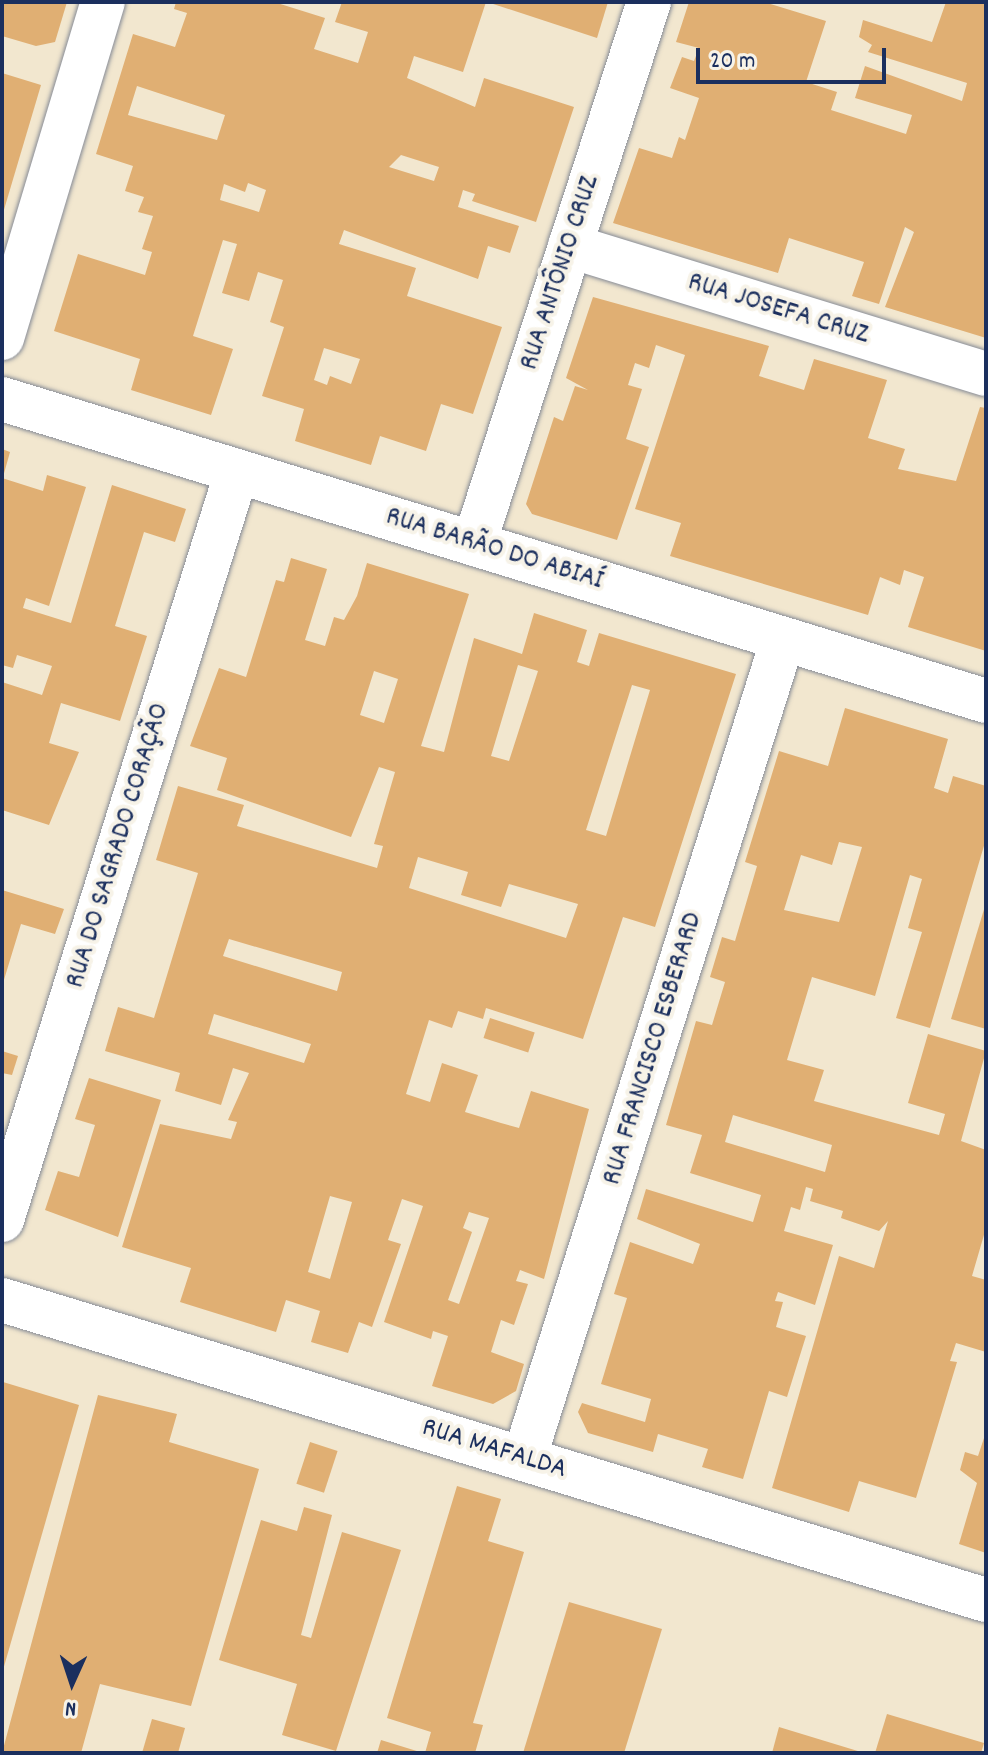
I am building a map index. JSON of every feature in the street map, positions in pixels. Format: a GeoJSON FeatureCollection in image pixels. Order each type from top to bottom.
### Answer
{"type":"FeatureCollection","features":[{"type":"Feature","properties":{"kind":"street"},"geometry":{"type":"LineString","coordinates":[[2,338],[103,2]]}},
{"type":"Feature","properties":{"kind":"street","name":"RUA ANTÔNIO CRUZ"},"geometry":{"type":"LineString","coordinates":[[474,544],[649,2]]}},
{"type":"Feature","properties":{"kind":"street","name":"RUA JOSEFA CRUZ"},"geometry":{"type":"LineString","coordinates":[[570,246],[986,374]]}},
{"type":"Feature","properties":{"kind":"street","name":"RUA BARÃO DO ABIAÍ"},"geometry":{"type":"LineString","coordinates":[[2,399],[986,701]]}},
{"type":"Feature","properties":{"kind":"street","name":"RUA DO SAGRADO CORAÇÃO"},"geometry":{"type":"LineString","coordinates":[[2,1220],[237,471]]}},
{"type":"Feature","properties":{"kind":"street","name":"RUA FRANCISCO ESBERARD"},"geometry":{"type":"LineString","coordinates":[[524,1459],[783,639]]}},
{"type":"Feature","properties":{"kind":"street","name":"RUA MAFALDA"},"geometry":{"type":"LineString","coordinates":[[2,1300],[986,1600]]}},
{"type":"Feature","properties":{"kind":"building"},"geometry":{"type":"Polygon","coordinates":[[[2,2],[67,2],[55,42],[36,46],[2,36],[2,2]]]}},
{"type":"Feature","properties":{"kind":"building"},"geometry":{"type":"Polygon","coordinates":[[[176,2],[274,2],[325,18],[314,49],[358,63],[368,32],[335,22],[342,2],[486,2],[463,72],[414,56],[407,78],[475,107],[484,78],[574,107],[536,222],[472,201],[475,194],[463,190],[458,207],[519,226],[510,253],[488,246],[478,279],[344,230],[339,244],[416,268],[407,296],[502,327],[473,414],[441,404],[426,451],[380,436],[371,465],[295,441],[304,409],[262,396],[284,327],[270,322],[283,280],[258,272],[249,301],[222,293],[237,244],[223,240],[193,336],[233,349],[211,415],[131,390],[140,359],[54,331],[78,254],[145,275],[152,252],[142,249],[153,216],[138,212],[144,197],[125,191],[133,166],[96,154],[133,34],[175,47],[187,13],[174,9],[176,2]],[[137,86],[128,115],[217,140],[225,115],[137,86]],[[401,155],[389,167],[434,181],[439,167],[401,155]],[[248,183],[245,192],[224,184],[220,200],[259,212],[266,190],[248,183]],[[324,348],[314,380],[327,385],[330,376],[351,384],[360,359],[324,348]]]}},
{"type":"Feature","properties":{"kind":"building"},"geometry":{"type":"Polygon","coordinates":[[[487,2],[608,2],[597,38],[487,2]]]}},
{"type":"Feature","properties":{"kind":"building"},"geometry":{"type":"Polygon","coordinates":[[[689,2],[764,2],[826,21],[806,82],[837,92],[831,110],[906,134],[912,115],[855,98],[865,66],[962,101],[967,83],[868,52],[872,45],[859,37],[863,20],[932,42],[946,2],[986,2],[986,338],[885,307],[914,232],[905,227],[879,304],[852,296],[864,262],[789,238],[778,273],[613,223],[639,148],[672,158],[679,137],[685,140],[699,98],[670,88],[682,57],[694,61],[699,48],[676,42],[689,2]]]}},
{"type":"Feature","properties":{"kind":"building"},"geometry":{"type":"Polygon","coordinates":[[[2,73],[41,85],[3,213],[2,213],[2,73]]]}},
{"type":"Feature","properties":{"kind":"building"},"geometry":{"type":"Polygon","coordinates":[[[593,297],[769,346],[759,376],[804,390],[814,359],[887,380],[868,438],[905,449],[898,469],[956,481],[980,407],[986,408],[986,651],[908,627],[924,577],[904,570],[900,585],[880,577],[868,615],[670,556],[681,523],[635,509],[685,355],[656,345],[649,368],[635,363],[628,385],[642,389],[626,439],[649,447],[617,540],[532,514],[526,504],[554,417],[563,421],[575,386],[588,390],[566,378],[593,297]]]}},
{"type":"Feature","properties":{"kind":"building"},"geometry":{"type":"Polygon","coordinates":[[[2,449],[10,452],[3,477],[2,477],[2,449]]]}},
{"type":"Feature","properties":{"kind":"building"},"geometry":{"type":"Polygon","coordinates":[[[47,475],[86,487],[49,606],[26,598],[23,608],[71,623],[112,485],[186,509],[175,542],[144,532],[115,626],[147,636],[120,721],[61,703],[49,743],[79,752],[49,825],[2,810],[2,682],[42,695],[52,666],[17,655],[13,668],[2,665],[2,478],[43,491],[47,475]]]}},
{"type":"Feature","properties":{"kind":"building"},"geometry":{"type":"Polygon","coordinates":[[[291,558],[327,569],[305,640],[325,646],[334,617],[344,620],[357,596],[367,563],[469,594],[421,746],[444,752],[474,638],[522,654],[534,613],[587,630],[577,662],[589,666],[599,633],[736,674],[655,927],[623,917],[583,1039],[486,1008],[483,1019],[458,1011],[452,1028],[429,1020],[406,1094],[430,1102],[442,1063],[478,1075],[465,1112],[519,1128],[531,1091],[589,1109],[544,1279],[520,1270],[516,1281],[528,1284],[514,1325],[501,1320],[491,1352],[524,1364],[516,1391],[493,1404],[432,1386],[448,1336],[433,1331],[431,1339],[384,1322],[423,1206],[402,1199],[388,1240],[401,1244],[372,1327],[359,1322],[348,1353],[311,1342],[320,1311],[286,1300],[276,1332],[180,1302],[191,1268],[122,1247],[160,1124],[231,1139],[237,1122],[228,1120],[249,1073],[233,1068],[221,1105],[175,1091],[180,1073],[105,1051],[118,1007],[154,1018],[198,873],[156,860],[178,786],[244,805],[237,826],[377,868],[383,846],[374,844],[395,772],[379,767],[351,837],[217,790],[227,758],[190,746],[219,668],[246,677],[276,580],[284,582],[291,558]],[[518,665],[491,756],[509,761],[538,671],[518,665]],[[374,671],[360,715],[384,723],[398,679],[374,671]],[[632,685],[586,830],[606,836],[650,690],[632,685]],[[418,857],[409,888],[566,938],[578,904],[509,884],[501,907],[461,895],[468,872],[418,857]],[[229,939],[223,956],[337,991],[342,972],[229,939]],[[214,1014],[208,1034],[304,1063],[311,1044],[214,1014]],[[330,1196],[308,1272],[330,1279],[352,1202],[330,1196]],[[469,1212],[463,1228],[472,1232],[448,1300],[459,1304],[489,1218],[469,1212]]]}},
{"type":"Feature","properties":{"kind":"building"},"geometry":{"type":"Polygon","coordinates":[[[845,708],[948,739],[934,788],[948,793],[953,776],[986,786],[986,839],[930,1028],[896,1018],[922,932],[908,928],[922,879],[910,875],[875,996],[812,977],[787,1060],[824,1070],[814,1101],[939,1135],[945,1114],[908,1103],[928,1034],[986,1051],[961,1141],[986,1150],[986,1228],[972,1276],[986,1280],[986,1352],[956,1343],[950,1361],[957,1362],[916,1498],[859,1481],[849,1512],[772,1488],[839,1256],[874,1268],[888,1221],[879,1231],[841,1218],[843,1211],[810,1201],[813,1189],[806,1187],[800,1210],[791,1207],[784,1231],[833,1245],[815,1305],[778,1292],[775,1301],[783,1302],[776,1327],[806,1336],[787,1397],[769,1391],[743,1479],[702,1467],[708,1449],[658,1434],[653,1452],[588,1433],[578,1412],[582,1403],[645,1422],[651,1399],[601,1384],[627,1298],[614,1294],[630,1242],[693,1264],[700,1244],[637,1219],[646,1189],[753,1222],[761,1195],[690,1173],[702,1135],[666,1125],[696,1021],[712,1025],[725,982],[710,977],[722,937],[735,941],[757,866],[745,862],[779,751],[828,766],[845,708]],[[839,842],[832,865],[801,855],[784,910],[839,922],[862,847],[839,842]],[[733,1115],[725,1142],[825,1172],[832,1145],[733,1115]]]}},
{"type":"Feature","properties":{"kind":"building"},"geometry":{"type":"Polygon","coordinates":[[[2,890],[64,909],[55,934],[21,924],[3,983],[2,890]]]}},
{"type":"Feature","properties":{"kind":"building"},"geometry":{"type":"Polygon","coordinates":[[[986,906],[986,1029],[951,1019],[986,906]]]}},
{"type":"Feature","properties":{"kind":"building"},"geometry":{"type":"Polygon","coordinates":[[[490,1018],[535,1033],[528,1052],[484,1038],[490,1018]]]}},
{"type":"Feature","properties":{"kind":"building"},"geometry":{"type":"Polygon","coordinates":[[[2,1051],[18,1056],[12,1075],[2,1073],[2,1051]]]}},
{"type":"Feature","properties":{"kind":"building"},"geometry":{"type":"Polygon","coordinates":[[[89,1078],[161,1100],[118,1237],[45,1210],[58,1171],[79,1177],[95,1125],[75,1119],[89,1078]]]}},
{"type":"Feature","properties":{"kind":"building"},"geometry":{"type":"Polygon","coordinates":[[[3,1382],[79,1405],[2,1670],[3,1382]]]}},
{"type":"Feature","properties":{"kind":"building"},"geometry":{"type":"Polygon","coordinates":[[[98,1395],[177,1414],[169,1442],[259,1469],[191,1706],[100,1684],[81,1753],[2,1753],[98,1395]]]}},
{"type":"Feature","properties":{"kind":"building"},"geometry":{"type":"Polygon","coordinates":[[[986,1432],[986,1553],[959,1544],[977,1483],[960,1470],[965,1452],[978,1456],[986,1432]]]}},
{"type":"Feature","properties":{"kind":"building"},"geometry":{"type":"Polygon","coordinates":[[[310,1442],[338,1451],[324,1493],[296,1484],[310,1442]]]}},
{"type":"Feature","properties":{"kind":"building"},"geometry":{"type":"Polygon","coordinates":[[[457,1486],[501,1499],[488,1541],[524,1552],[473,1723],[483,1725],[475,1753],[425,1753],[431,1732],[387,1718],[457,1486]]]}},
{"type":"Feature","properties":{"kind":"building"},"geometry":{"type":"Polygon","coordinates":[[[304,1507],[332,1515],[301,1635],[311,1638],[342,1532],[401,1550],[336,1751],[282,1735],[297,1684],[219,1660],[261,1520],[297,1531],[304,1507]]]}},
{"type":"Feature","properties":{"kind":"building"},"geometry":{"type":"Polygon","coordinates":[[[569,1602],[662,1629],[624,1753],[523,1753],[569,1602]]]}},
{"type":"Feature","properties":{"kind":"building"},"geometry":{"type":"Polygon","coordinates":[[[887,1714],[984,1743],[981,1753],[875,1753],[887,1714]]]}},
{"type":"Feature","properties":{"kind":"building"},"geometry":{"type":"Polygon","coordinates":[[[152,1719],[185,1728],[178,1753],[142,1753],[152,1719]]]}},
{"type":"Feature","properties":{"kind":"building"},"geometry":{"type":"Polygon","coordinates":[[[779,1727],[861,1752],[861,1753],[772,1753],[779,1727]]]}},
{"type":"Feature","properties":{"kind":"building"},"geometry":{"type":"Polygon","coordinates":[[[381,1740],[420,1752],[420,1753],[377,1753],[381,1740]]]}}]}
